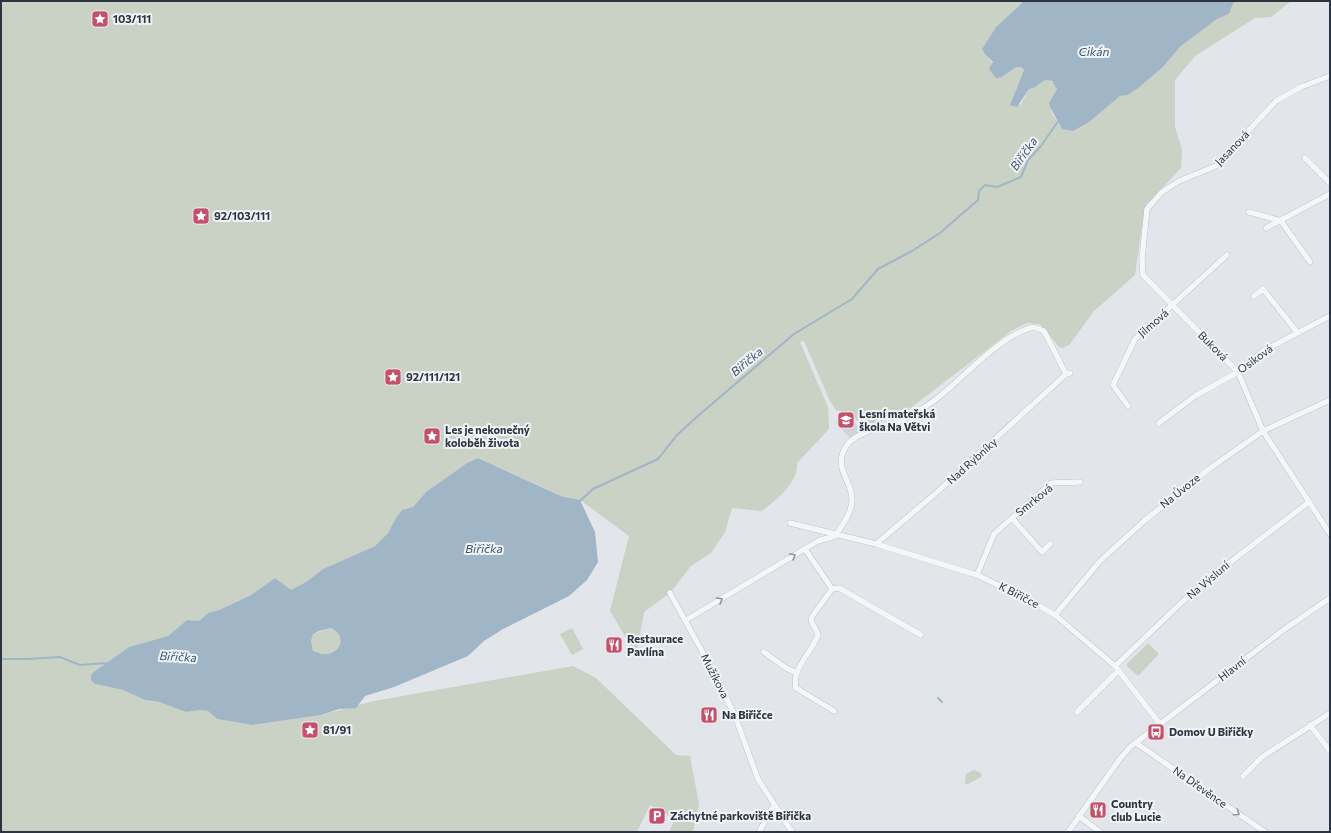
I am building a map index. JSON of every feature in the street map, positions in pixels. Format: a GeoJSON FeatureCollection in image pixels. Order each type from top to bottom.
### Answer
{"type":"FeatureCollection","features":[{"type":"Feature","properties":{"kind":"street","name":"Jasanová"},"geometry":{"type":"LineString","coordinates":[[1143,274],[1142,259],[1147,209],[1162,192],[1179,181],[1216,166],[1276,101],[1301,87],[1330,76]]}},
{"type":"Feature","properties":{"kind":"street"},"geometry":{"type":"LineString","coordinates":[[1305,158],[1330,183]]}},
{"type":"Feature","properties":{"kind":"street"},"geometry":{"type":"LineString","coordinates":[[1266,228],[1281,221],[1293,212],[1330,194]]}},
{"type":"Feature","properties":{"kind":"street"},"geometry":{"type":"LineString","coordinates":[[1249,212],[1281,221],[1310,262]]}},
{"type":"Feature","properties":{"kind":"street","name":"Jilmová"},"geometry":{"type":"LineString","coordinates":[[1128,406],[1113,385],[1135,339],[1172,306],[1192,285],[1227,255]]}},
{"type":"Feature","properties":{"kind":"street","name":"Buková"},"geometry":{"type":"LineString","coordinates":[[1143,274],[1172,306],[1238,372],[1263,431],[1330,534]]}},
{"type":"Feature","properties":{"kind":"street"},"geometry":{"type":"LineString","coordinates":[[1254,296],[1263,289],[1297,332]]}},
{"type":"Feature","properties":{"kind":"street","name":"Osiková"},"geometry":{"type":"LineString","coordinates":[[1158,423],[1195,396],[1238,372],[1263,351],[1330,316]]}},
{"type":"Feature","properties":{"kind":"street","name":"Nad Rybníky"},"geometry":{"type":"LineString","coordinates":[[835,536],[848,514],[852,500],[841,461],[844,452],[851,442],[858,437],[900,421],[930,404],[945,393],[975,364],[1011,338],[1031,328],[1038,328],[1044,331],[1068,373],[1009,428],[876,544]]}},
{"type":"Feature","properties":{"kind":"street","name":"Na Úvoze"},"geometry":{"type":"LineString","coordinates":[[1056,615],[1100,561],[1144,521],[1208,468],[1263,431],[1330,400]]}},
{"type":"Feature","properties":{"kind":"street","name":"Smrková"},"geometry":{"type":"LineString","coordinates":[[977,575],[994,534],[1051,483],[1080,482]]}},
{"type":"Feature","properties":{"kind":"street","name":"Na Výsluní"},"geometry":{"type":"LineString","coordinates":[[1077,712],[1117,668],[1199,586],[1309,502]]}},
{"type":"Feature","properties":{"kind":"street","name":"Smrková"},"geometry":{"type":"LineString","coordinates":[[1012,518],[1042,552],[1050,544]]}},
{"type":"Feature","properties":{"kind":"street","name":"K Biřičce"},"geometry":{"type":"LineString","coordinates":[[790,523],[835,536],[876,544],[977,575],[1031,601],[1056,615],[1117,668],[1160,724]]}},
{"type":"Feature","properties":{"kind":"street"},"geometry":{"type":"LineString","coordinates":[[686,620],[818,541],[835,536]]}},
{"type":"Feature","properties":{"kind":"street"},"geometry":{"type":"LineString","coordinates":[[805,549],[832,589]]}},
{"type":"Feature","properties":{"kind":"street"},"geometry":{"type":"LineString","coordinates":[[834,711],[796,688],[794,682],[796,673],[818,635],[817,630],[811,623],[811,618],[832,589],[839,588],[921,635]]}},
{"type":"Feature","properties":{"kind":"street","name":"Mužíkova"},"geometry":{"type":"LineString","coordinates":[[670,593],[719,682],[735,716],[753,767],[774,805],[792,832]]}},
{"type":"Feature","properties":{"kind":"street","name":"Hlavní"},"geometry":{"type":"LineString","coordinates":[[1068,832],[1119,760],[1136,743],[1282,631],[1330,598]]}},
{"type":"Feature","properties":{"kind":"street"},"geometry":{"type":"LineString","coordinates":[[764,652],[786,668],[796,673]]}},
{"type":"Feature","properties":{"kind":"street"},"geometry":{"type":"LineString","coordinates":[[1243,776],[1262,757],[1330,713]]}},
{"type":"Feature","properties":{"kind":"street"},"geometry":{"type":"LineString","coordinates":[[1310,725],[1330,751]]}},
{"type":"Feature","properties":{"kind":"street","name":"Na Dřevěnce"},"geometry":{"type":"LineString","coordinates":[[1136,743],[1265,832]]}},
{"type":"Feature","properties":{"kind":"street"},"geometry":{"type":"LineString","coordinates":[[759,832],[774,805]]}},
{"type":"Feature","properties":{"kind":"street"},"geometry":{"type":"LineString","coordinates":[[1079,816],[1100,832]]}},
{"type":"Feature","properties":{"kind":"shaded area","name":"Lesní mateřská škola Na Větvi"},"geometry":{"type":"Polygon","coordinates":[[[845,408],[861,431],[850,438],[836,423],[845,408]]]}},
{"type":"Feature","properties":{"kind":"green space"},"geometry":{"type":"Polygon","coordinates":[[[1,1],[1024,1],[996,27],[982,49],[1002,77],[1016,67],[1021,67],[1024,71],[1016,89],[1020,106],[1029,89],[1034,88],[1045,80],[1050,81],[1057,87],[1057,93],[1051,103],[1051,111],[1062,129],[1120,96],[1128,95],[1162,68],[1181,46],[1217,19],[1229,14],[1234,1],[1291,1],[1271,17],[1255,18],[1195,56],[1175,80],[1175,127],[1182,149],[1181,168],[1145,206],[1135,275],[1093,312],[1070,344],[1063,348],[1059,347],[1040,324],[1027,323],[1011,331],[912,407],[861,431],[861,424],[848,413],[836,410],[830,401],[804,341],[800,342],[828,407],[829,429],[797,463],[794,477],[786,490],[762,511],[732,508],[725,532],[711,553],[691,566],[670,593],[644,612],[636,655],[610,611],[629,536],[580,500],[562,496],[478,458],[467,463],[426,492],[413,507],[402,510],[388,533],[375,546],[323,569],[291,591],[275,578],[251,595],[219,610],[208,613],[199,621],[187,620],[168,636],[129,647],[95,671],[95,684],[123,690],[145,700],[159,702],[186,712],[202,710],[208,711],[217,719],[252,725],[321,715],[374,701],[573,666],[596,678],[676,755],[690,756],[699,804],[693,832],[669,832],[675,819],[650,805],[637,832],[1,832],[1,1]]]}},
{"type":"Feature","properties":{"kind":"green space"},"geometry":{"type":"Polygon","coordinates":[[[331,628],[340,636],[341,641],[337,649],[328,654],[313,651],[311,641],[313,634],[331,628]]]}},
{"type":"Feature","properties":{"kind":"green space"},"geometry":{"type":"Polygon","coordinates":[[[572,628],[583,649],[572,655],[560,634],[572,628]]]}},
{"type":"Feature","properties":{"kind":"green space"},"geometry":{"type":"Polygon","coordinates":[[[1148,643],[1159,654],[1138,676],[1126,665],[1148,643]]]}},
{"type":"Feature","properties":{"kind":"green space"},"geometry":{"type":"Polygon","coordinates":[[[974,770],[981,773],[981,777],[968,784],[965,784],[966,774],[974,770]]]}},
{"type":"Feature","properties":{"kind":"water","name":"Cikán"},"geometry":{"type":"Polygon","coordinates":[[[1024,1],[1234,1],[1229,14],[1217,19],[1181,46],[1162,68],[1138,88],[1128,95],[1120,96],[1089,122],[1073,131],[1062,129],[1050,107],[1049,103],[1057,89],[1052,81],[1045,80],[1034,88],[1029,89],[1017,107],[1010,105],[1024,70],[1021,67],[1016,67],[1002,77],[996,78],[989,69],[993,62],[982,49],[996,27],[1024,1]]]}},
{"type":"Feature","properties":{"kind":"water","name":"Biřička"},"geometry":{"type":"Polygon","coordinates":[[[478,458],[561,496],[580,500],[595,532],[598,562],[587,580],[569,596],[503,629],[484,641],[468,656],[394,687],[365,696],[356,708],[339,709],[321,715],[252,725],[217,719],[208,711],[202,710],[186,712],[159,702],[145,700],[123,690],[95,684],[91,680],[91,675],[95,671],[129,647],[168,636],[187,620],[199,621],[208,613],[219,610],[251,595],[275,578],[291,590],[306,582],[323,569],[375,546],[388,533],[402,510],[413,507],[426,492],[467,463],[478,458]],[[331,628],[313,634],[311,641],[313,651],[328,654],[337,649],[341,641],[340,636],[331,628]]]}},
{"type":"Feature","properties":{"kind":"waterway","name":"Biřička"},"geometry":{"type":"LineString","coordinates":[[580,501],[593,489],[658,459],[677,435],[794,334],[852,299],[878,269],[912,251],[940,233],[978,200],[979,191],[985,185],[997,187],[1021,177],[1028,160],[1041,146],[1059,120]]}},
{"type":"Feature","properties":{"kind":"waterway","name":"Biřička"},"geometry":{"type":"LineString","coordinates":[[1,659],[60,657],[80,665],[108,663]]}},
{"type":"Feature","properties":{"kind":"waterway"},"geometry":{"type":"LineString","coordinates":[[938,698],[942,702]]}},
{"type":"Feature","properties":{"kind":"place","name":"103/111"},"geometry":{"type":"Point","coordinates":[100,19]}},
{"type":"Feature","properties":{"kind":"place","name":"92/103/111"},"geometry":{"type":"Point","coordinates":[201,216]}},
{"type":"Feature","properties":{"kind":"place","name":"92/111/121"},"geometry":{"type":"Point","coordinates":[393,377]}},
{"type":"Feature","properties":{"kind":"place","name":"Lesní mateřská škola Na Větvi"},"geometry":{"type":"Point","coordinates":[846,420]}},
{"type":"Feature","properties":{"kind":"place","name":"Les je nekonečný koloběh života"},"geometry":{"type":"Point","coordinates":[432,436]}},
{"type":"Feature","properties":{"kind":"place","name":"Restaurace Pavlína"},"geometry":{"type":"Point","coordinates":[614,645]}},
{"type":"Feature","properties":{"kind":"place","name":"Na Biřičce"},"geometry":{"type":"Point","coordinates":[709,715]}},
{"type":"Feature","properties":{"kind":"place","name":"81/91"},"geometry":{"type":"Point","coordinates":[310,730]}},
{"type":"Feature","properties":{"kind":"place","name":"Domov U Biřičky"},"geometry":{"type":"Point","coordinates":[1156,732]}},
{"type":"Feature","properties":{"kind":"place","name":"Country club Lucie"},"geometry":{"type":"Point","coordinates":[1098,810]}},
{"type":"Feature","properties":{"kind":"place","name":"Záchytné parkoviště Biřička"},"geometry":{"type":"Point","coordinates":[657,816]}}]}
